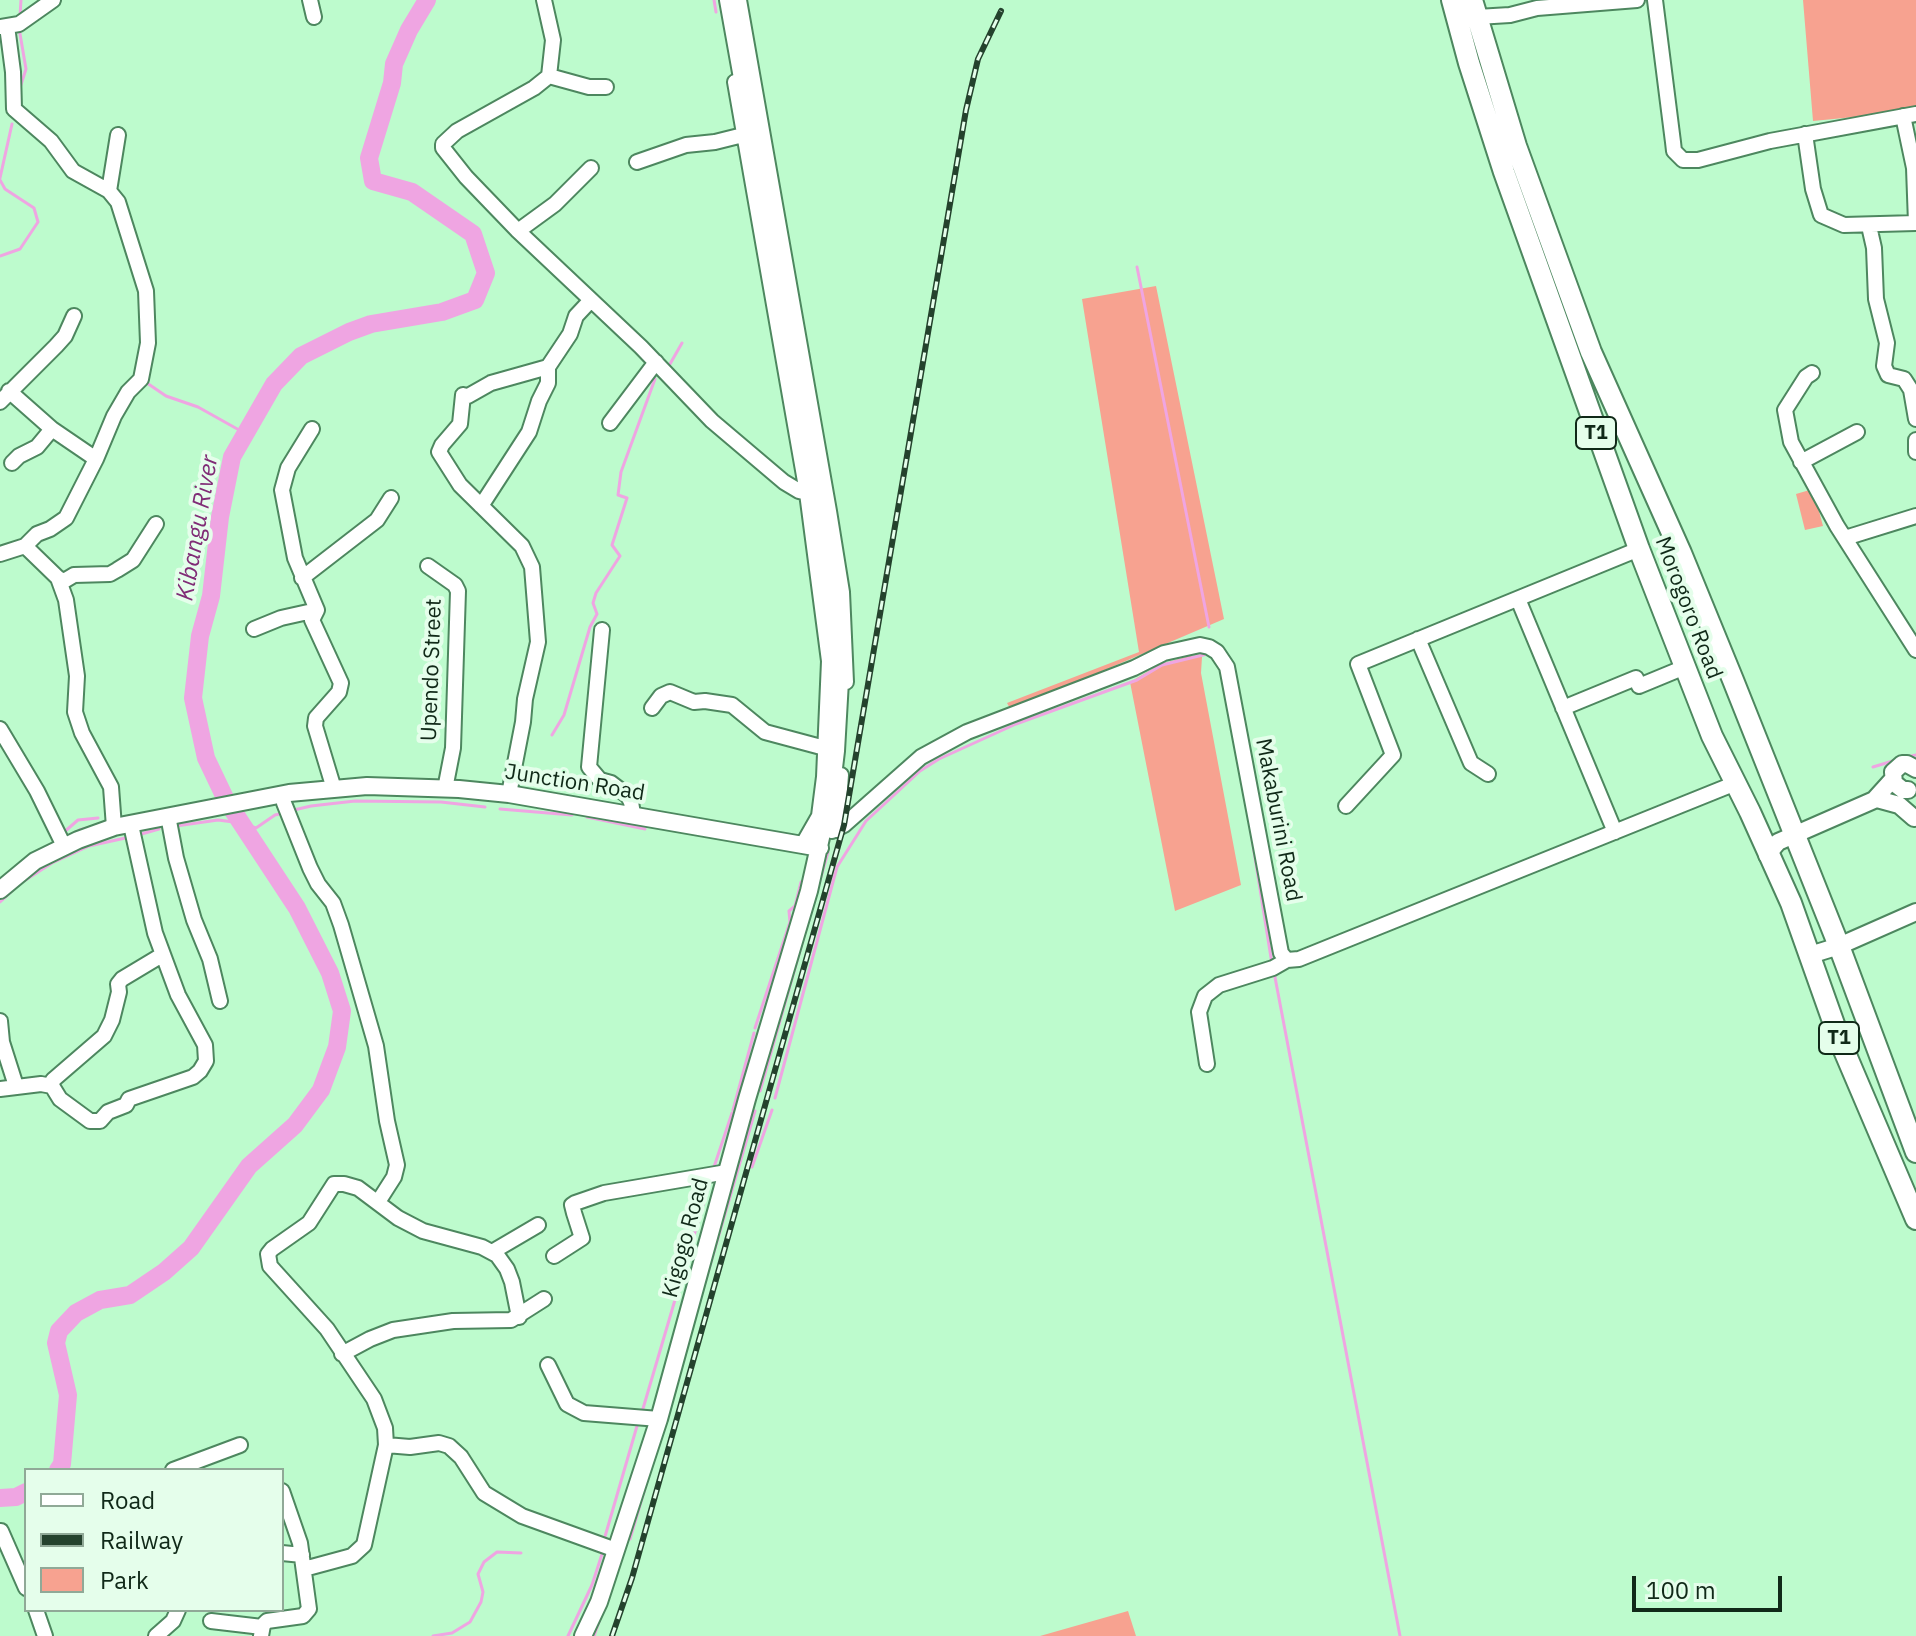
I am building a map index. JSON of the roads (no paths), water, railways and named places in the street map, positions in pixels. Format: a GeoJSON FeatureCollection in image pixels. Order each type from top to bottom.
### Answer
{"type":"FeatureCollection","features":[{"type":"Feature","properties":{"kind":"highway","name":"Morogoro Road"},"geometry":{"type":"LineString","coordinates":[[1452,0],[1504,172],[1639,549],[1712,736],[1791,903],[1840,1041],[1916,1219]]}},
{"type":"Feature","properties":{"kind":"highway","name":"Morogoro Road"},"geometry":{"type":"LineString","coordinates":[[1475,8],[1516,146],[1591,352],[1681,553],[1839,946],[1916,1152]]}},
{"type":"Feature","properties":{"kind":"main road","name":"Kigogo Road"},"geometry":{"type":"LineString","coordinates":[[583,1636],[599,1602],[659,1419],[765,1035],[827,837],[840,681],[831,574],[812,491],[747,134],[728,0]]}},
{"type":"Feature","properties":{"kind":"main road"},"geometry":{"type":"LineString","coordinates":[[1767,855],[1778,842],[1877,799],[1893,779],[1897,767],[1913,764]]}},
{"type":"Feature","properties":{"kind":"main road"},"geometry":{"type":"LineString","coordinates":[[1893,779],[1898,787],[1912,787],[1915,819]]}},
{"type":"Feature","properties":{"kind":"main road","name":"Junction Road"},"geometry":{"type":"LineString","coordinates":[[264,803],[328,790],[367,786],[445,789],[509,794],[803,844],[827,837]]}},
{"type":"Feature","properties":{"kind":"main road","name":"Junction Road"},"geometry":{"type":"LineString","coordinates":[[264,803],[284,803],[328,790]]}},
{"type":"Feature","properties":{"kind":"main road"},"geometry":{"type":"LineString","coordinates":[[1877,799],[1899,805],[1915,819]]}},
{"type":"Feature","properties":{"kind":"main road"},"geometry":{"type":"LineString","coordinates":[[0,890],[35,861],[114,827],[264,803]]}},
{"type":"Feature","properties":{"kind":"main road"},"geometry":{"type":"LineString","coordinates":[[1810,955],[1839,946],[1916,912]]}},
{"type":"Feature","properties":{"kind":"street"},"geometry":{"type":"LineString","coordinates":[[0,554],[25,546],[37,534],[66,518],[121,403],[141,379],[148,343],[146,291],[121,207],[109,191],[78,176],[51,141],[14,109],[13,72],[4,27],[19,24],[53,0]]}},
{"type":"Feature","properties":{"kind":"street"},"geometry":{"type":"LineString","coordinates":[[310,0],[314,17]]}},
{"type":"Feature","properties":{"kind":"street"},"geometry":{"type":"LineString","coordinates":[[544,0],[553,40],[549,76],[534,88],[457,131],[443,144],[443,148],[518,231],[728,435],[784,482],[812,491]]}},
{"type":"Feature","properties":{"kind":"street"},"geometry":{"type":"LineString","coordinates":[[637,162],[686,145],[747,134],[720,0]]}},
{"type":"Feature","properties":{"kind":"street"},"geometry":{"type":"LineString","coordinates":[[739,0],[842,592],[847,663],[827,837]]}},
{"type":"Feature","properties":{"kind":"street"},"geometry":{"type":"LineString","coordinates":[[1475,8],[1510,15],[1537,8],[1637,0]]}},
{"type":"Feature","properties":{"kind":"street"},"geometry":{"type":"LineString","coordinates":[[1655,0],[1674,151],[1679,158],[1698,160],[1805,134],[1909,115],[1916,223],[1869,226],[1837,224],[1821,215],[1813,189],[1805,134]]}},
{"type":"Feature","properties":{"kind":"street"},"geometry":{"type":"LineString","coordinates":[[549,76],[589,87],[606,87]]}},
{"type":"Feature","properties":{"kind":"street"},"geometry":{"type":"LineString","coordinates":[[109,191],[118,135]]}},
{"type":"Feature","properties":{"kind":"street"},"geometry":{"type":"LineString","coordinates":[[518,231],[529,226],[555,204],[591,168]]}},
{"type":"Feature","properties":{"kind":"street"},"geometry":{"type":"LineString","coordinates":[[1869,226],[1874,248],[1876,299],[1887,343],[1884,366],[1888,375],[1910,380],[1916,419]]}},
{"type":"Feature","properties":{"kind":"street"},"geometry":{"type":"LineString","coordinates":[[481,506],[529,432],[548,383],[548,367],[570,334],[576,316],[591,300]]}},
{"type":"Feature","properties":{"kind":"street"},"geometry":{"type":"LineString","coordinates":[[74,316],[65,336],[4,397],[96,459]]}},
{"type":"Feature","properties":{"kind":"street"},"geometry":{"type":"LineString","coordinates":[[610,423],[656,362]]}},
{"type":"Feature","properties":{"kind":"street"},"geometry":{"type":"LineString","coordinates":[[509,794],[539,629],[530,558],[522,546],[460,485],[439,452],[460,424],[463,395],[468,396],[491,383],[548,367]]}},
{"type":"Feature","properties":{"kind":"street"},"geometry":{"type":"LineString","coordinates":[[1812,373],[1806,377],[1785,410],[1788,432],[1801,462],[1845,538],[1916,650]]}},
{"type":"Feature","properties":{"kind":"street"},"geometry":{"type":"LineString","coordinates":[[12,463],[37,447],[52,429]]}},
{"type":"Feature","properties":{"kind":"street"},"geometry":{"type":"LineString","coordinates":[[312,429],[288,468],[282,490],[302,578],[317,610]]}},
{"type":"Feature","properties":{"kind":"street"},"geometry":{"type":"LineString","coordinates":[[1801,462],[1857,432]]}},
{"type":"Feature","properties":{"kind":"street"},"geometry":{"type":"LineString","coordinates":[[1916,440],[1916,452]]}},
{"type":"Feature","properties":{"kind":"street"},"geometry":{"type":"LineString","coordinates":[[302,578],[377,520],[391,498]]}},
{"type":"Feature","properties":{"kind":"street"},"geometry":{"type":"LineString","coordinates":[[1845,538],[1916,516]]}},
{"type":"Feature","properties":{"kind":"street"},"geometry":{"type":"LineString","coordinates":[[25,546],[64,581],[74,575],[110,574],[133,560],[156,524]]}},
{"type":"Feature","properties":{"kind":"street"},"geometry":{"type":"LineString","coordinates":[[1346,806],[1393,755],[1358,664],[1639,549]]}},
{"type":"Feature","properties":{"kind":"street","name":"Upendo Street"},"geometry":{"type":"LineString","coordinates":[[428,566],[455,585],[458,591],[453,748],[445,789]]}},
{"type":"Feature","properties":{"kind":"street"},"geometry":{"type":"LineString","coordinates":[[58,578],[66,600],[73,642],[77,676],[75,712],[82,733],[111,787],[114,827]]}},
{"type":"Feature","properties":{"kind":"street"},"geometry":{"type":"LineString","coordinates":[[1518,599],[1615,832]]}},
{"type":"Feature","properties":{"kind":"street"},"geometry":{"type":"LineString","coordinates":[[254,629],[281,618],[317,610]]}},
{"type":"Feature","properties":{"kind":"street"},"geometry":{"type":"LineString","coordinates":[[317,610],[312,620],[342,686],[316,718],[328,790]]}},
{"type":"Feature","properties":{"kind":"street"},"geometry":{"type":"LineString","coordinates":[[602,630],[589,767],[600,780],[611,783],[630,798],[633,814]]}},
{"type":"Feature","properties":{"kind":"street"},"geometry":{"type":"LineString","coordinates":[[1418,639],[1471,763],[1488,774]]}},
{"type":"Feature","properties":{"kind":"street","name":"Makaburini Road"},"geometry":{"type":"LineString","coordinates":[[827,837],[921,757],[967,732],[1134,668],[1164,653],[1200,645],[1209,647],[1226,664],[1280,949],[1287,960]]}},
{"type":"Feature","properties":{"kind":"street"},"geometry":{"type":"LineString","coordinates":[[1563,708],[1636,678],[1639,686],[1685,667]]}},
{"type":"Feature","properties":{"kind":"street"},"geometry":{"type":"LineString","coordinates":[[652,708],[661,696],[670,692],[694,702],[732,705],[765,732],[832,750],[819,816],[803,844]]}},
{"type":"Feature","properties":{"kind":"street"},"geometry":{"type":"LineString","coordinates":[[0,729],[37,791],[64,846]]}},
{"type":"Feature","properties":{"kind":"street"},"geometry":{"type":"LineString","coordinates":[[1207,1064],[1199,1012],[1205,996],[1219,985],[1273,968],[1287,960],[1299,959],[1736,783]]}},
{"type":"Feature","properties":{"kind":"street"},"geometry":{"type":"LineString","coordinates":[[284,803],[310,868],[337,914],[376,1046],[397,1165],[394,1177],[378,1202]]}},
{"type":"Feature","properties":{"kind":"street"},"geometry":{"type":"LineString","coordinates":[[160,820],[210,959],[220,1001]]}},
{"type":"Feature","properties":{"kind":"street"},"geometry":{"type":"LineString","coordinates":[[52,1086],[60,1099],[78,1114],[96,1123],[110,1110],[126,1105],[129,1099],[193,1077],[206,1061],[205,1045],[178,995],[162,955],[131,825]]}},
{"type":"Feature","properties":{"kind":"street"},"geometry":{"type":"LineString","coordinates":[[52,1086],[58,1075],[109,1029],[119,992],[118,984],[122,979],[162,955]]}},
{"type":"Feature","properties":{"kind":"street"},"geometry":{"type":"LineString","coordinates":[[0,1021],[2,1042],[16,1086]]}},
{"type":"Feature","properties":{"kind":"street"},"geometry":{"type":"LineString","coordinates":[[0,1089],[52,1086]]}},
{"type":"Feature","properties":{"kind":"street"},"geometry":{"type":"LineString","coordinates":[[554,1256],[582,1238],[572,1205],[575,1203],[604,1193],[727,1172]]}},
{"type":"Feature","properties":{"kind":"street"},"geometry":{"type":"LineString","coordinates":[[284,1554],[303,1562],[339,1561],[361,1549],[386,1445],[385,1428],[374,1399],[311,1310],[270,1266],[268,1254],[309,1223],[334,1184],[358,1188],[398,1218],[423,1231],[492,1252],[507,1269],[519,1317]]}},
{"type":"Feature","properties":{"kind":"street"},"geometry":{"type":"LineString","coordinates":[[492,1252],[538,1225]]}},
{"type":"Feature","properties":{"kind":"street"},"geometry":{"type":"LineString","coordinates":[[342,1354],[393,1330],[453,1321],[503,1322],[519,1317],[544,1299]]}},
{"type":"Feature","properties":{"kind":"street"},"geometry":{"type":"LineString","coordinates":[[548,1365],[567,1404],[584,1413],[659,1419]]}},
{"type":"Feature","properties":{"kind":"street"},"geometry":{"type":"LineString","coordinates":[[386,1445],[410,1447],[439,1443],[449,1446],[461,1457],[484,1493],[522,1516],[616,1550]]}},
{"type":"Feature","properties":{"kind":"street"},"geometry":{"type":"LineString","coordinates":[[178,1468],[240,1445]]}},
{"type":"Feature","properties":{"kind":"street"},"geometry":{"type":"LineString","coordinates":[[211,1621],[261,1632],[267,1621],[303,1616],[308,1612],[296,1527],[284,1496]]}},
{"type":"Feature","properties":{"kind":"street"},"geometry":{"type":"LineString","coordinates":[[1,1531],[24,1583]]}},
{"type":"Feature","properties":{"kind":"street"},"geometry":{"type":"LineString","coordinates":[[37,1612],[45,1636]]}},
{"type":"Feature","properties":{"kind":"street"},"geometry":{"type":"LineString","coordinates":[[156,1636],[173,1621],[177,1612]]}},
{"type":"Feature","properties":{"kind":"waterway"},"geometry":{"type":"LineString","coordinates":[[20,16],[21,0]]}},
{"type":"Feature","properties":{"kind":"waterway","name":"Kibangu River"},"geometry":{"type":"LineString","coordinates":[[59,1468],[68,1395],[56,1343],[59,1331],[76,1313],[100,1300],[130,1295],[164,1272],[191,1248],[249,1166],[295,1125],[321,1090],[337,1047],[342,1011],[330,973],[297,908],[226,800],[206,758],[193,698],[200,636],[211,596],[220,517],[232,457],[274,384],[301,356],[349,332],[371,324],[442,312],[475,300],[486,273],[473,234],[412,192],[373,181],[369,158],[392,83],[394,64],[427,0]]}},
{"type":"Feature","properties":{"kind":"waterway"},"geometry":{"type":"LineString","coordinates":[[714,0],[716,12]]}},
{"type":"Feature","properties":{"kind":"waterway"},"geometry":{"type":"LineString","coordinates":[[19,28],[26,69],[19,91]]}},
{"type":"Feature","properties":{"kind":"waterway"},"geometry":{"type":"LineString","coordinates":[[0,178],[12,124]]}},
{"type":"Feature","properties":{"kind":"waterway"},"geometry":{"type":"LineString","coordinates":[[0,180],[5,189],[34,208],[38,222],[20,249],[0,256]]}},
{"type":"Feature","properties":{"kind":"waterway"},"geometry":{"type":"LineString","coordinates":[[1137,267],[1209,627]]}},
{"type":"Feature","properties":{"kind":"waterway"},"geometry":{"type":"LineString","coordinates":[[670,364],[682,343]]}},
{"type":"Feature","properties":{"kind":"waterway"},"geometry":{"type":"LineString","coordinates":[[552,735],[564,715],[590,627],[597,614],[593,603],[596,593],[620,556],[612,545],[627,498],[618,495],[621,472],[655,379]]}},
{"type":"Feature","properties":{"kind":"waterway"},"geometry":{"type":"LineString","coordinates":[[144,381],[166,396],[198,407],[248,435]]}},
{"type":"Feature","properties":{"kind":"waterway"},"geometry":{"type":"LineString","coordinates":[[775,1098],[837,867],[866,821],[920,771],[939,759],[1016,724],[1137,680],[1162,665],[1211,653]]}},
{"type":"Feature","properties":{"kind":"waterway"},"geometry":{"type":"LineString","coordinates":[[1907,757],[1916,755]]}},
{"type":"Feature","properties":{"kind":"waterway"},"geometry":{"type":"LineString","coordinates":[[1873,767],[1896,760]]}},
{"type":"Feature","properties":{"kind":"waterway"},"geometry":{"type":"LineString","coordinates":[[294,810],[355,801],[441,802],[485,807]]}},
{"type":"Feature","properties":{"kind":"waterway"},"geometry":{"type":"LineString","coordinates":[[500,809],[572,815]]}},
{"type":"Feature","properties":{"kind":"waterway"},"geometry":{"type":"LineString","coordinates":[[176,826],[218,820],[256,828],[283,813]]}},
{"type":"Feature","properties":{"kind":"waterway"},"geometry":{"type":"LineString","coordinates":[[587,817],[645,829]]}},
{"type":"Feature","properties":{"kind":"waterway"},"geometry":{"type":"LineString","coordinates":[[63,833],[78,820],[98,818]]}},
{"type":"Feature","properties":{"kind":"waterway"},"geometry":{"type":"LineString","coordinates":[[1250,826],[1272,964]]}},
{"type":"Feature","properties":{"kind":"waterway"},"geometry":{"type":"LineString","coordinates":[[79,830],[91,827]]}},
{"type":"Feature","properties":{"kind":"waterway"},"geometry":{"type":"LineString","coordinates":[[138,835],[159,829]]}},
{"type":"Feature","properties":{"kind":"waterway"},"geometry":{"type":"LineString","coordinates":[[24,881],[52,863],[89,846],[130,837]]}},
{"type":"Feature","properties":{"kind":"waterway"},"geometry":{"type":"LineString","coordinates":[[760,1091],[828,852]]}},
{"type":"Feature","properties":{"kind":"waterway"},"geometry":{"type":"LineString","coordinates":[[755,1028],[790,922],[789,911],[795,906],[801,882]]}},
{"type":"Feature","properties":{"kind":"waterway"},"geometry":{"type":"LineString","coordinates":[[0,902],[12,891]]}},
{"type":"Feature","properties":{"kind":"waterway"},"geometry":{"type":"LineString","coordinates":[[1274,972],[1400,1636]]}},
{"type":"Feature","properties":{"kind":"waterway"},"geometry":{"type":"LineString","coordinates":[[733,1110],[754,1033]]}},
{"type":"Feature","properties":{"kind":"waterway"},"geometry":{"type":"LineString","coordinates":[[752,1167],[772,1110]]}},
{"type":"Feature","properties":{"kind":"waterway"},"geometry":{"type":"LineString","coordinates":[[704,1286],[755,1111]]}},
{"type":"Feature","properties":{"kind":"waterway"},"geometry":{"type":"LineString","coordinates":[[713,1170],[732,1113]]}},
{"type":"Feature","properties":{"kind":"waterway"},"geometry":{"type":"LineString","coordinates":[[642,1412],[710,1181]]}},
{"type":"Feature","properties":{"kind":"waterway"},"geometry":{"type":"LineString","coordinates":[[604,1540],[637,1426]]}},
{"type":"Feature","properties":{"kind":"waterway"},"geometry":{"type":"LineString","coordinates":[[630,1539],[648,1478]]}},
{"type":"Feature","properties":{"kind":"waterway","name":"Kibangu River"},"geometry":{"type":"LineString","coordinates":[[0,1498],[24,1493]]}},
{"type":"Feature","properties":{"kind":"waterway"},"geometry":{"type":"LineString","coordinates":[[568,1636],[592,1585],[603,1551]]}},
{"type":"Feature","properties":{"kind":"waterway"},"geometry":{"type":"LineString","coordinates":[[433,1636],[452,1633],[470,1622],[481,1602],[483,1592],[478,1574],[484,1562],[497,1552],[521,1553]]}},
{"type":"Feature","properties":{"kind":"waterway"},"geometry":{"type":"LineString","coordinates":[[594,1636],[602,1613]]}},
{"type":"Feature","properties":{"kind":"railway"},"geometry":{"type":"LineString","coordinates":[[612,1636],[632,1578],[844,825],[966,110],[978,59],[1001,11]]}}]}
